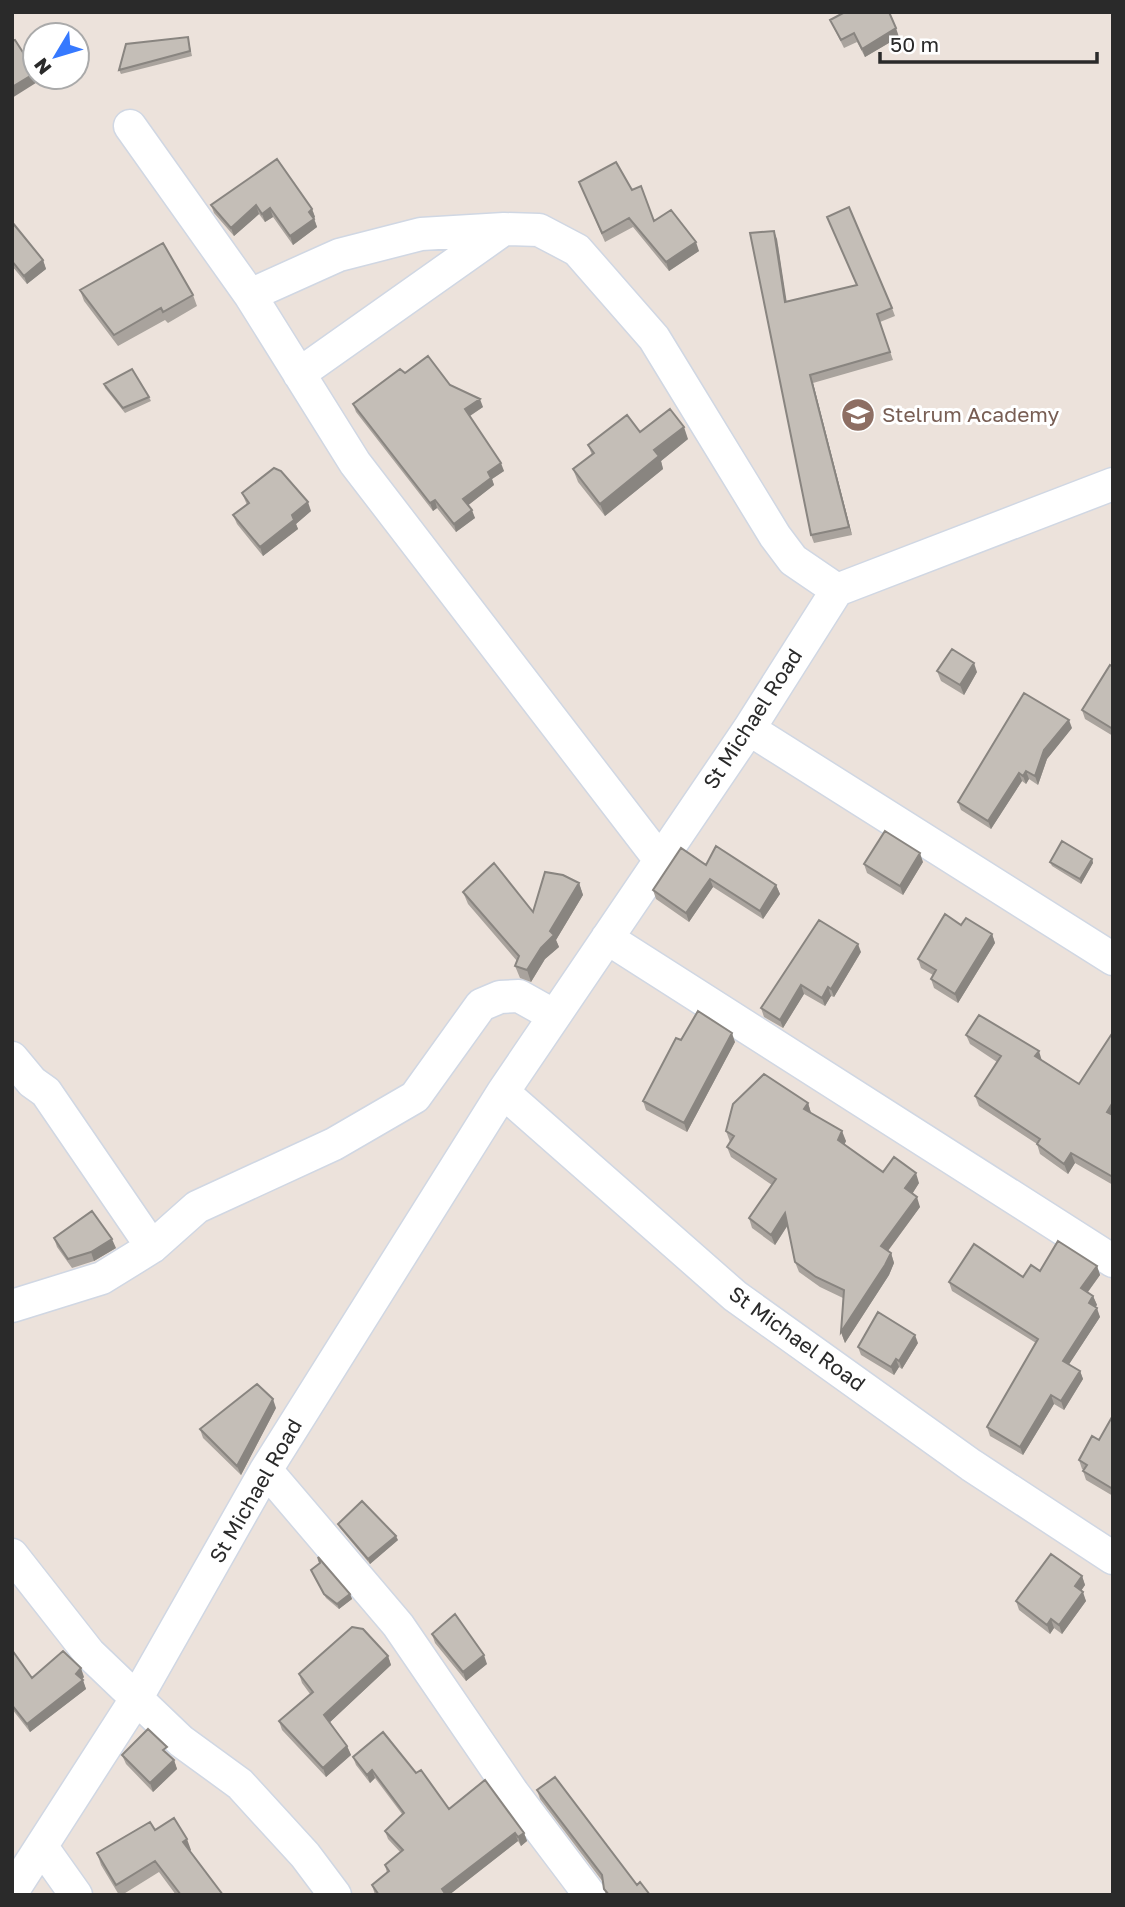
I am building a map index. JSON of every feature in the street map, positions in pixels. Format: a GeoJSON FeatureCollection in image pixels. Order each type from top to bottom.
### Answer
{"type":"FeatureCollection","features":[{"type":"Feature","properties":{"kind":"street"},"geometry":{"type":"LineString","coordinates":[[130,126],[250,295],[355,463],[660,860]]}},
{"type":"Feature","properties":{"kind":"street"},"geometry":{"type":"LineString","coordinates":[[250,295],[339,255],[409,237],[504,229],[539,230],[577,250],[654,338],[775,536],[793,560],[837,590],[1113,484]]}},
{"type":"Feature","properties":{"kind":"street"},"geometry":{"type":"LineString","coordinates":[[299,374],[504,229]]}},
{"type":"Feature","properties":{"kind":"street","name":"St Michael Road"},"geometry":{"type":"LineString","coordinates":[[12,1892],[136,1699],[266,1470],[503,1092],[749,729],[837,590]]}},
{"type":"Feature","properties":{"kind":"street"},"geometry":{"type":"LineString","coordinates":[[749,729],[1113,959]]}},
{"type":"Feature","properties":{"kind":"street"},"geometry":{"type":"LineString","coordinates":[[607,938],[1113,1261]]}},
{"type":"Feature","properties":{"kind":"street"},"geometry":{"type":"LineString","coordinates":[[12,1306],[102,1278],[152,1247],[197,1208],[334,1144],[415,1097],[481,1005],[500,997],[519,996],[553,1015]]}},
{"type":"Feature","properties":{"kind":"street"},"geometry":{"type":"LineString","coordinates":[[12,1058],[32,1082],[46,1092],[141,1237],[152,1247]]}},
{"type":"Feature","properties":{"kind":"street","name":"St Michael Road"},"geometry":{"type":"LineString","coordinates":[[503,1092],[735,1296],[971,1465],[1113,1558]]}},
{"type":"Feature","properties":{"kind":"street"},"geometry":{"type":"LineString","coordinates":[[266,1470],[398,1625],[513,1793],[590,1895]]}},
{"type":"Feature","properties":{"kind":"street"},"geometry":{"type":"LineString","coordinates":[[12,1555],[89,1653],[181,1741],[240,1784],[305,1855],[335,1895]]}},
{"type":"Feature","properties":{"kind":"street"},"geometry":{"type":"LineString","coordinates":[[42,1847],[76,1895]]}},
{"type":"Feature","properties":{"kind":"building"},"geometry":{"type":"Polygon","coordinates":[[[845,12],[889,12],[896,28],[862,49],[854,33],[841,40],[830,20],[845,12]]]}},
{"type":"Feature","properties":{"kind":"building"},"geometry":{"type":"Polygon","coordinates":[[[188,37],[190,51],[119,70],[126,44],[188,37]]]}},
{"type":"Feature","properties":{"kind":"building"},"geometry":{"type":"Polygon","coordinates":[[[15,40],[21,49],[21,82],[12,87],[12,41],[15,40]]]}},
{"type":"Feature","properties":{"kind":"building"},"geometry":{"type":"Polygon","coordinates":[[[277,159],[312,209],[309,212],[314,219],[290,236],[270,208],[262,214],[256,205],[231,228],[211,205],[277,159]]]}},
{"type":"Feature","properties":{"kind":"building"},"geometry":{"type":"Polygon","coordinates":[[[616,162],[632,190],[641,186],[654,221],[671,210],[696,242],[666,262],[629,218],[602,233],[579,182],[616,162]]]}},
{"type":"Feature","properties":{"kind":"building"},"geometry":{"type":"Polygon","coordinates":[[[849,207],[892,308],[877,314],[890,352],[810,375],[849,527],[811,535],[750,233],[774,231],[785,302],[857,285],[827,217],[849,207]]]}},
{"type":"Feature","properties":{"kind":"building"},"geometry":{"type":"Polygon","coordinates":[[[12,222],[43,260],[24,276],[12,261],[12,222]]]}},
{"type":"Feature","properties":{"kind":"building"},"geometry":{"type":"Polygon","coordinates":[[[163,243],[193,295],[163,312],[161,308],[114,335],[80,290],[163,243]]]}},
{"type":"Feature","properties":{"kind":"building"},"geometry":{"type":"Polygon","coordinates":[[[428,356],[450,385],[480,399],[465,409],[501,463],[488,472],[491,478],[463,499],[472,510],[454,524],[435,500],[430,503],[353,404],[400,369],[405,373],[428,356]]]}},
{"type":"Feature","properties":{"kind":"building"},"geometry":{"type":"Polygon","coordinates":[[[132,369],[149,397],[123,408],[104,384],[132,369]]]}},
{"type":"Feature","properties":{"kind":"building"},"geometry":{"type":"Polygon","coordinates":[[[670,409],[684,427],[654,450],[659,456],[600,504],[573,469],[594,453],[588,445],[627,415],[640,432],[670,409]]]}},
{"type":"Feature","properties":{"kind":"building"},"geometry":{"type":"Polygon","coordinates":[[[274,468],[281,471],[308,502],[292,515],[294,520],[260,547],[233,515],[249,503],[242,493],[274,468]]]}},
{"type":"Feature","properties":{"kind":"building"},"geometry":{"type":"Polygon","coordinates":[[[952,649],[974,663],[960,685],[937,671],[952,649]]]}},
{"type":"Feature","properties":{"kind":"building"},"geometry":{"type":"Polygon","coordinates":[[[1110,665],[1113,667],[1113,729],[1082,710],[1110,665]]]}},
{"type":"Feature","properties":{"kind":"building"},"geometry":{"type":"Polygon","coordinates":[[[1024,693],[1069,720],[1044,750],[1035,776],[1026,771],[1023,776],[1019,773],[988,821],[958,802],[1024,693]]]}},
{"type":"Feature","properties":{"kind":"building"},"geometry":{"type":"Polygon","coordinates":[[[885,831],[920,853],[900,886],[864,864],[885,831]]]}},
{"type":"Feature","properties":{"kind":"building"},"geometry":{"type":"Polygon","coordinates":[[[1062,841],[1092,859],[1080,879],[1050,862],[1062,841]]]}},
{"type":"Feature","properties":{"kind":"building"},"geometry":{"type":"Polygon","coordinates":[[[716,846],[776,885],[760,911],[710,879],[686,913],[653,890],[681,848],[706,865],[716,846]]]}},
{"type":"Feature","properties":{"kind":"building"},"geometry":{"type":"Polygon","coordinates":[[[494,863],[533,912],[545,872],[563,875],[579,883],[550,931],[554,935],[541,948],[527,970],[515,966],[519,956],[463,892],[494,863]]]}},
{"type":"Feature","properties":{"kind":"building"},"geometry":{"type":"Polygon","coordinates":[[[945,914],[961,925],[966,918],[992,934],[955,994],[931,979],[936,970],[918,959],[945,914]]]}},
{"type":"Feature","properties":{"kind":"building"},"geometry":{"type":"Polygon","coordinates":[[[819,920],[858,944],[831,989],[828,987],[822,998],[801,985],[780,1020],[761,1008],[819,920]]]}},
{"type":"Feature","properties":{"kind":"building"},"geometry":{"type":"Polygon","coordinates":[[[698,1011],[732,1033],[684,1123],[643,1101],[676,1038],[681,1040],[698,1011]]]}},
{"type":"Feature","properties":{"kind":"building"},"geometry":{"type":"Polygon","coordinates":[[[979,1015],[1039,1051],[1035,1056],[1079,1084],[1113,1032],[1113,1102],[1107,1112],[1113,1115],[1113,1177],[1071,1153],[1064,1164],[1037,1144],[1040,1139],[975,1096],[1001,1056],[966,1035],[979,1015]]]}},
{"type":"Feature","properties":{"kind":"building"},"geometry":{"type":"Polygon","coordinates":[[[764,1074],[808,1103],[804,1109],[842,1131],[838,1140],[883,1172],[894,1157],[916,1173],[905,1188],[917,1197],[881,1246],[891,1253],[841,1332],[844,1290],[816,1277],[795,1262],[785,1213],[771,1235],[749,1218],[776,1179],[727,1147],[734,1136],[726,1131],[733,1104],[764,1074]]]}},
{"type":"Feature","properties":{"kind":"building"},"geometry":{"type":"Polygon","coordinates":[[[92,1211],[112,1239],[91,1252],[68,1259],[54,1238],[92,1211]]]}},
{"type":"Feature","properties":{"kind":"building"},"geometry":{"type":"Polygon","coordinates":[[[1058,1241],[1097,1266],[1081,1288],[1093,1296],[1089,1303],[1097,1308],[1063,1361],[1080,1371],[1061,1401],[1051,1395],[1020,1447],[987,1427],[1038,1339],[949,1282],[974,1244],[1023,1277],[1031,1265],[1040,1271],[1058,1241]]]}},
{"type":"Feature","properties":{"kind":"building"},"geometry":{"type":"Polygon","coordinates":[[[878,1312],[915,1335],[899,1361],[896,1359],[891,1367],[858,1347],[878,1312]]]}},
{"type":"Feature","properties":{"kind":"building"},"geometry":{"type":"Polygon","coordinates":[[[257,1384],[273,1399],[237,1466],[200,1429],[257,1384]]]}},
{"type":"Feature","properties":{"kind":"building"},"geometry":{"type":"Polygon","coordinates":[[[1112,1417],[1113,1489],[1083,1471],[1087,1465],[1079,1460],[1092,1436],[1099,1440],[1112,1417]]]}},
{"type":"Feature","properties":{"kind":"building"},"geometry":{"type":"Polygon","coordinates":[[[362,1501],[396,1536],[368,1559],[338,1524],[362,1501]]]}},
{"type":"Feature","properties":{"kind":"building"},"geometry":{"type":"Polygon","coordinates":[[[1051,1554],[1082,1576],[1075,1586],[1083,1592],[1059,1625],[1051,1619],[1047,1625],[1016,1601],[1051,1554]]]}},
{"type":"Feature","properties":{"kind":"building"},"geometry":{"type":"Polygon","coordinates":[[[318,1557],[350,1594],[337,1604],[324,1594],[311,1570],[320,1563],[318,1557]]]}},
{"type":"Feature","properties":{"kind":"building"},"geometry":{"type":"Polygon","coordinates":[[[455,1614],[484,1655],[463,1672],[432,1634],[455,1614]]]}},
{"type":"Feature","properties":{"kind":"building"},"geometry":{"type":"Polygon","coordinates":[[[352,1627],[363,1629],[388,1656],[324,1715],[347,1746],[323,1768],[279,1721],[313,1692],[299,1674],[352,1627]]]}},
{"type":"Feature","properties":{"kind":"building"},"geometry":{"type":"Polygon","coordinates":[[[12,1650],[32,1678],[63,1651],[81,1668],[76,1674],[83,1680],[27,1724],[12,1705],[12,1650]]]}},
{"type":"Feature","properties":{"kind":"building"},"geometry":{"type":"Polygon","coordinates":[[[148,1729],[167,1747],[163,1750],[174,1760],[150,1783],[122,1755],[148,1729]]]}},
{"type":"Feature","properties":{"kind":"building"},"geometry":{"type":"Polygon","coordinates":[[[383,1732],[416,1773],[421,1770],[449,1809],[485,1780],[524,1833],[518,1837],[515,1833],[442,1889],[446,1895],[379,1895],[372,1885],[389,1871],[385,1865],[403,1850],[385,1831],[404,1813],[372,1770],[367,1775],[353,1757],[383,1732]]]}},
{"type":"Feature","properties":{"kind":"building"},"geometry":{"type":"Polygon","coordinates":[[[555,1777],[637,1885],[640,1882],[650,1895],[609,1895],[604,1889],[602,1875],[537,1790],[555,1777]]]}},
{"type":"Feature","properties":{"kind":"building"},"geometry":{"type":"Polygon","coordinates":[[[174,1818],[187,1839],[183,1842],[223,1895],[181,1895],[155,1861],[116,1885],[97,1853],[150,1822],[155,1830],[174,1818]]]}},
{"type":"Feature","properties":{"kind":"place","name":"Stelrum Academy"},"geometry":{"type":"Point","coordinates":[858,415]}}]}
